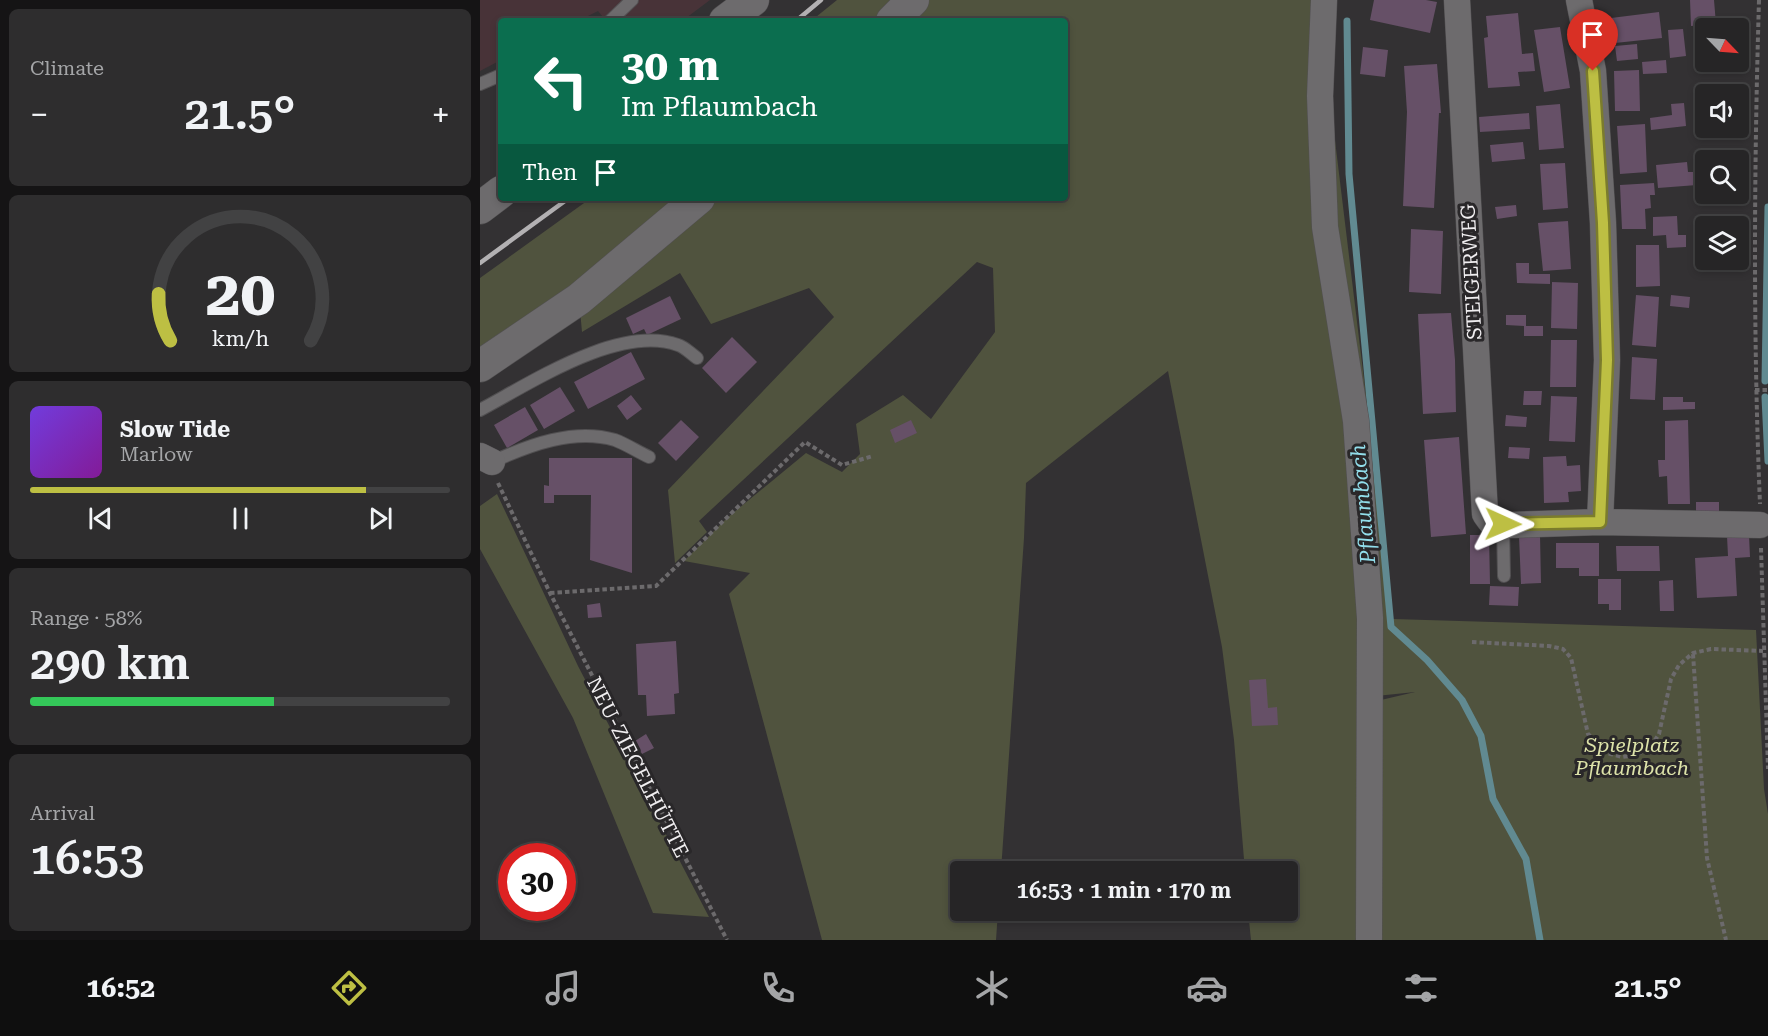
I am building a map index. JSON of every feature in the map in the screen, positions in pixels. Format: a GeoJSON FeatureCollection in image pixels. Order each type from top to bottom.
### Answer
{"type":"FeatureCollection","features":[{"type":"Feature","properties":{"kind":"street"},"geometry":{"type":"LineString","coordinates":[[729,18],[753,0]]}},
{"type":"Feature","properties":{"kind":"street"},"geometry":{"type":"LineString","coordinates":[[895,18],[914,0]]}},
{"type":"Feature","properties":{"kind":"street"},"geometry":{"type":"LineString","coordinates":[[1324,0],[1320,96],[1325,227],[1356,421],[1370,618],[1369,940]]}},
{"type":"Feature","properties":{"kind":"street","name":"STEIGERWEG"},"geometry":{"type":"LineString","coordinates":[[1457,0],[1485,514],[1490,521],[1507,525]]}},
{"type":"Feature","properties":{"kind":"street"},"geometry":{"type":"LineString","coordinates":[[1579,0],[1593,71],[1603,223],[1607,360],[1600,522]]}},
{"type":"Feature","properties":{"kind":"street"},"geometry":{"type":"LineString","coordinates":[[480,208],[498,194]]}},
{"type":"Feature","properties":{"kind":"street"},"geometry":{"type":"LineString","coordinates":[[480,366],[579,299],[695,201]]}},
{"type":"Feature","properties":{"kind":"street"},"geometry":{"type":"LineString","coordinates":[[1507,525],[1600,522],[1760,525]]}},
{"type":"Feature","properties":{"kind":"lane"},"geometry":{"type":"LineString","coordinates":[[613,18],[632,0]]}},
{"type":"Feature","properties":{"kind":"lane"},"geometry":{"type":"LineString","coordinates":[[480,84],[498,76]]}},
{"type":"Feature","properties":{"kind":"lane"},"geometry":{"type":"LineString","coordinates":[[480,410],[585,355],[619,344],[660,341],[680,345],[697,358]]}},
{"type":"Feature","properties":{"kind":"lane"},"geometry":{"type":"LineString","coordinates":[[486,459],[548,440],[585,437],[615,440],[649,457]]}},
{"type":"Feature","properties":{"kind":"lane"},"geometry":{"type":"LineString","coordinates":[[1504,576],[1507,525]]}},
{"type":"Feature","properties":{"kind":"path"},"geometry":{"type":"LineString","coordinates":[[1759,0],[1755,390],[1768,769]]}},
{"type":"Feature","properties":{"kind":"path"},"geometry":{"type":"LineString","coordinates":[[1755,390],[1768,390]]}},
{"type":"Feature","properties":{"kind":"path"},"geometry":{"type":"LineString","coordinates":[[550,593],[656,586],[805,442],[842,465],[873,456]]}},
{"type":"Feature","properties":{"kind":"path","name":"NEU-ZIEGELHÜTTE"},"geometry":{"type":"LineString","coordinates":[[486,459],[550,593],[726,940]]}},
{"type":"Feature","properties":{"kind":"path"},"geometry":{"type":"LineString","coordinates":[[1472,642],[1549,645],[1563,649],[1571,658],[1587,734],[1607,753],[1622,757],[1636,755],[1650,747],[1659,734],[1671,679],[1679,665],[1693,653],[1712,649],[1763,651]]}},
{"type":"Feature","properties":{"kind":"path"},"geometry":{"type":"LineString","coordinates":[[1693,653],[1707,858],[1726,940]]}},
{"type":"Feature","properties":{"kind":"shaded area"},"geometry":{"type":"Polygon","coordinates":[[[480,0],[710,0],[686,18],[604,18],[598,11],[584,18],[498,18],[498,62],[480,71],[480,0]]]}},
{"type":"Feature","properties":{"kind":"green space","name":"Spielplatz Pflaumbach"},"geometry":{"type":"Polygon","coordinates":[[[837,0],[1318,0],[1393,619],[1756,630],[1764,789],[1768,814],[1768,940],[1381,940],[1381,700],[1415,692],[1357,698],[1359,940],[1251,940],[1249,921],[1298,921],[1298,861],[1244,861],[1234,740],[1222,647],[1168,371],[1026,483],[1002,861],[950,861],[950,921],[997,921],[996,940],[822,940],[729,594],[750,573],[684,561],[727,518],[806,453],[842,472],[860,454],[856,424],[903,395],[931,419],[995,332],[993,268],[977,262],[699,521],[707,532],[675,563],[668,490],[834,317],[809,288],[711,324],[680,273],[582,332],[579,299],[689,201],[1068,201],[1068,18],[815,18],[837,0]]]}},
{"type":"Feature","properties":{"kind":"green space"},"geometry":{"type":"Polygon","coordinates":[[[587,201],[682,201],[480,356],[480,278],[587,201]]]}},
{"type":"Feature","properties":{"kind":"green space"},"geometry":{"type":"Polygon","coordinates":[[[497,494],[578,666],[709,917],[653,913],[573,718],[480,549],[480,506],[497,494]]]}},
{"type":"Feature","properties":{"kind":"building"},"geometry":{"type":"Polygon","coordinates":[[[1374,0],[1437,2],[1430,33],[1370,20],[1374,0]]]}},
{"type":"Feature","properties":{"kind":"building"},"geometry":{"type":"Polygon","coordinates":[[[1690,0],[1714,0],[1716,18],[1695,18],[1695,26],[1691,26],[1690,0]]]}},
{"type":"Feature","properties":{"kind":"building"},"geometry":{"type":"Polygon","coordinates":[[[1659,12],[1662,38],[1615,43],[1611,18],[1659,12]]]}},
{"type":"Feature","properties":{"kind":"building"},"geometry":{"type":"Polygon","coordinates":[[[1518,13],[1522,54],[1533,53],[1535,71],[1518,72],[1520,86],[1488,88],[1484,38],[1488,37],[1486,16],[1518,13]]]}},
{"type":"Feature","properties":{"kind":"building"},"geometry":{"type":"Polygon","coordinates":[[[1560,27],[1570,88],[1544,92],[1534,30],[1560,27]]]}},
{"type":"Feature","properties":{"kind":"building"},"geometry":{"type":"Polygon","coordinates":[[[1683,29],[1686,56],[1670,58],[1668,30],[1683,29]]]}},
{"type":"Feature","properties":{"kind":"building"},"geometry":{"type":"Polygon","coordinates":[[[1637,44],[1638,59],[1617,61],[1615,46],[1637,44]]]}},
{"type":"Feature","properties":{"kind":"building"},"geometry":{"type":"Polygon","coordinates":[[[1363,47],[1388,50],[1385,77],[1360,74],[1363,47]]]}},
{"type":"Feature","properties":{"kind":"building"},"geometry":{"type":"Polygon","coordinates":[[[1666,60],[1667,73],[1643,74],[1642,62],[1666,60]]]}},
{"type":"Feature","properties":{"kind":"building"},"geometry":{"type":"Polygon","coordinates":[[[1437,64],[1441,113],[1439,113],[1434,208],[1403,206],[1407,112],[1404,66],[1437,64]]]}},
{"type":"Feature","properties":{"kind":"building"},"geometry":{"type":"Polygon","coordinates":[[[1639,70],[1640,111],[1615,111],[1614,71],[1639,70]]]}},
{"type":"Feature","properties":{"kind":"building"},"geometry":{"type":"Polygon","coordinates":[[[1684,103],[1686,126],[1651,130],[1650,118],[1672,115],[1671,104],[1684,103]]]}},
{"type":"Feature","properties":{"kind":"building"},"geometry":{"type":"Polygon","coordinates":[[[1560,104],[1564,148],[1539,150],[1536,106],[1560,104]]]}},
{"type":"Feature","properties":{"kind":"building"},"geometry":{"type":"Polygon","coordinates":[[[1529,113],[1530,129],[1480,132],[1479,117],[1529,113]]]}},
{"type":"Feature","properties":{"kind":"building"},"geometry":{"type":"Polygon","coordinates":[[[1645,124],[1647,172],[1620,174],[1617,126],[1645,124]]]}},
{"type":"Feature","properties":{"kind":"building"},"geometry":{"type":"Polygon","coordinates":[[[1523,142],[1525,159],[1492,162],[1490,145],[1523,142]]]}},
{"type":"Feature","properties":{"kind":"building"},"geometry":{"type":"Polygon","coordinates":[[[1687,162],[1688,172],[1695,172],[1695,185],[1658,188],[1656,165],[1687,162]]]}},
{"type":"Feature","properties":{"kind":"building"},"geometry":{"type":"Polygon","coordinates":[[[1565,163],[1568,208],[1543,210],[1540,164],[1565,163]]]}},
{"type":"Feature","properties":{"kind":"building"},"geometry":{"type":"Polygon","coordinates":[[[1654,183],[1655,195],[1650,195],[1651,208],[1645,209],[1646,229],[1622,229],[1620,185],[1654,183]]]}},
{"type":"Feature","properties":{"kind":"building"},"geometry":{"type":"Polygon","coordinates":[[[1516,205],[1517,216],[1497,219],[1495,207],[1516,205]]]}},
{"type":"Feature","properties":{"kind":"building"},"geometry":{"type":"Polygon","coordinates":[[[1677,216],[1678,235],[1686,235],[1686,247],[1667,248],[1666,235],[1653,236],[1653,217],[1677,216]]]}},
{"type":"Feature","properties":{"kind":"building"},"geometry":{"type":"Polygon","coordinates":[[[1568,221],[1571,269],[1543,271],[1538,223],[1568,221]]]}},
{"type":"Feature","properties":{"kind":"building"},"geometry":{"type":"Polygon","coordinates":[[[1411,229],[1443,231],[1441,294],[1409,292],[1411,229]]]}},
{"type":"Feature","properties":{"kind":"building"},"geometry":{"type":"Polygon","coordinates":[[[1636,245],[1659,245],[1660,286],[1636,287],[1636,245]]]}},
{"type":"Feature","properties":{"kind":"building"},"geometry":{"type":"Polygon","coordinates":[[[1516,263],[1529,263],[1529,274],[1550,274],[1550,284],[1517,283],[1516,263]]]}},
{"type":"Feature","properties":{"kind":"building"},"geometry":{"type":"Polygon","coordinates":[[[1552,282],[1578,283],[1577,329],[1551,328],[1552,282]]]}},
{"type":"Feature","properties":{"kind":"building"},"geometry":{"type":"Polygon","coordinates":[[[1636,295],[1659,297],[1656,347],[1632,345],[1636,295]]]}},
{"type":"Feature","properties":{"kind":"building"},"geometry":{"type":"Polygon","coordinates":[[[1671,295],[1690,297],[1689,308],[1670,306],[1671,295]]]}},
{"type":"Feature","properties":{"kind":"building"},"geometry":{"type":"Polygon","coordinates":[[[670,296],[681,319],[647,335],[644,329],[633,334],[626,318],[670,296]]]}},
{"type":"Feature","properties":{"kind":"building"},"geometry":{"type":"Polygon","coordinates":[[[1451,313],[1456,412],[1423,414],[1418,314],[1451,313]]]}},
{"type":"Feature","properties":{"kind":"building"},"geometry":{"type":"Polygon","coordinates":[[[1506,315],[1526,315],[1526,326],[1543,326],[1543,336],[1524,336],[1524,326],[1506,325],[1506,315]]]}},
{"type":"Feature","properties":{"kind":"building"},"geometry":{"type":"Polygon","coordinates":[[[732,337],[757,362],[726,393],[702,368],[732,337]]]}},
{"type":"Feature","properties":{"kind":"building"},"geometry":{"type":"Polygon","coordinates":[[[1551,340],[1577,340],[1576,387],[1550,387],[1551,340]]]}},
{"type":"Feature","properties":{"kind":"building"},"geometry":{"type":"Polygon","coordinates":[[[631,352],[645,379],[588,409],[574,382],[631,352]]]}},
{"type":"Feature","properties":{"kind":"building"},"geometry":{"type":"Polygon","coordinates":[[[1632,357],[1657,359],[1655,400],[1630,399],[1632,357]]]}},
{"type":"Feature","properties":{"kind":"building"},"geometry":{"type":"Polygon","coordinates":[[[560,387],[575,411],[544,429],[530,405],[560,387]]]}},
{"type":"Feature","properties":{"kind":"building"},"geometry":{"type":"Polygon","coordinates":[[[1524,391],[1542,391],[1541,405],[1523,405],[1524,391]]]}},
{"type":"Feature","properties":{"kind":"building"},"geometry":{"type":"Polygon","coordinates":[[[631,395],[642,409],[627,420],[617,406],[631,395]]]}},
{"type":"Feature","properties":{"kind":"building"},"geometry":{"type":"Polygon","coordinates":[[[1551,396],[1577,397],[1575,442],[1549,441],[1551,396]]]}},
{"type":"Feature","properties":{"kind":"building"},"geometry":{"type":"Polygon","coordinates":[[[1663,397],[1683,397],[1683,402],[1695,402],[1695,409],[1663,410],[1663,397]]]}},
{"type":"Feature","properties":{"kind":"building"},"geometry":{"type":"Polygon","coordinates":[[[525,407],[538,430],[507,448],[494,425],[525,407]]]}},
{"type":"Feature","properties":{"kind":"building"},"geometry":{"type":"Polygon","coordinates":[[[1506,415],[1527,417],[1526,427],[1505,426],[1506,415]]]}},
{"type":"Feature","properties":{"kind":"building"},"geometry":{"type":"Polygon","coordinates":[[[681,420],[699,437],[676,461],[658,443],[681,420]]]}},
{"type":"Feature","properties":{"kind":"building"},"geometry":{"type":"Polygon","coordinates":[[[911,420],[917,433],[895,443],[890,430],[911,420]]]}},
{"type":"Feature","properties":{"kind":"building"},"geometry":{"type":"Polygon","coordinates":[[[1688,420],[1690,504],[1668,504],[1667,476],[1659,477],[1658,460],[1665,460],[1665,421],[1688,420]]]}},
{"type":"Feature","properties":{"kind":"building"},"geometry":{"type":"Polygon","coordinates":[[[1459,437],[1466,534],[1431,537],[1424,440],[1459,437]]]}},
{"type":"Feature","properties":{"kind":"building"},"geometry":{"type":"Polygon","coordinates":[[[1509,447],[1530,448],[1529,459],[1508,458],[1509,447]]]}},
{"type":"Feature","properties":{"kind":"building"},"geometry":{"type":"Polygon","coordinates":[[[1566,456],[1567,466],[1580,465],[1581,491],[1568,492],[1569,502],[1544,503],[1543,457],[1566,456]]]}},
{"type":"Feature","properties":{"kind":"building"},"geometry":{"type":"Polygon","coordinates":[[[549,458],[632,458],[632,573],[590,560],[591,495],[554,495],[554,503],[544,503],[544,485],[549,486],[549,458]]]}},
{"type":"Feature","properties":{"kind":"building"},"geometry":{"type":"Polygon","coordinates":[[[1696,502],[1719,502],[1719,515],[1696,515],[1696,502]]]}},
{"type":"Feature","properties":{"kind":"building"},"geometry":{"type":"Polygon","coordinates":[[[1470,535],[1489,535],[1490,584],[1470,584],[1470,535]]]}},
{"type":"Feature","properties":{"kind":"building"},"geometry":{"type":"Polygon","coordinates":[[[1540,535],[1541,583],[1521,584],[1519,536],[1540,535]]]}},
{"type":"Feature","properties":{"kind":"building"},"geometry":{"type":"Polygon","coordinates":[[[1749,535],[1750,557],[1735,558],[1737,596],[1697,598],[1695,558],[1728,556],[1727,536],[1749,535]]]}},
{"type":"Feature","properties":{"kind":"building"},"geometry":{"type":"Polygon","coordinates":[[[1556,543],[1599,543],[1599,576],[1579,576],[1579,568],[1556,568],[1556,543]]]}},
{"type":"Feature","properties":{"kind":"building"},"geometry":{"type":"Polygon","coordinates":[[[1616,546],[1659,546],[1660,571],[1617,571],[1616,546]]]}},
{"type":"Feature","properties":{"kind":"building"},"geometry":{"type":"Polygon","coordinates":[[[1598,579],[1621,579],[1621,610],[1609,610],[1609,604],[1598,604],[1598,579]]]}},
{"type":"Feature","properties":{"kind":"building"},"geometry":{"type":"Polygon","coordinates":[[[1673,580],[1674,611],[1660,611],[1659,581],[1673,580]]]}},
{"type":"Feature","properties":{"kind":"building"},"geometry":{"type":"Polygon","coordinates":[[[1490,586],[1519,587],[1518,606],[1489,605],[1490,586]]]}},
{"type":"Feature","properties":{"kind":"building"},"geometry":{"type":"Polygon","coordinates":[[[600,603],[602,617],[588,618],[587,605],[600,603]]]}},
{"type":"Feature","properties":{"kind":"building"},"geometry":{"type":"Polygon","coordinates":[[[676,641],[679,693],[674,694],[675,714],[647,716],[646,695],[638,695],[636,644],[676,641]]]}},
{"type":"Feature","properties":{"kind":"building"},"geometry":{"type":"Polygon","coordinates":[[[1266,679],[1268,708],[1277,707],[1278,725],[1252,726],[1249,680],[1266,679]]]}},
{"type":"Feature","properties":{"kind":"building"},"geometry":{"type":"Polygon","coordinates":[[[646,734],[654,748],[642,754],[635,741],[646,734]]]}},
{"type":"Feature","properties":{"kind":"waterway","name":"Pflaumbach"},"geometry":{"type":"LineString","coordinates":[[1347,21],[1349,174],[1391,627],[1427,660],[1462,700],[1481,736],[1493,799],[1526,859],[1540,940]]}},
{"type":"Feature","properties":{"kind":"waterway"},"geometry":{"type":"LineString","coordinates":[[1765,381],[1768,207]]}},
{"type":"Feature","properties":{"kind":"waterway"},"geometry":{"type":"LineString","coordinates":[[1765,397],[1768,461]]}},
{"type":"Feature","properties":{"kind":"railway"},"geometry":{"type":"LineString","coordinates":[[800,18],[821,0]]}},
{"type":"Feature","properties":{"kind":"railway"},"geometry":{"type":"LineString","coordinates":[[480,263],[565,201]]}},
{"type":"Feature","properties":{"kind":"route"},"geometry":{"type":"LineString","coordinates":[[1503,524],[1600,522],[1607,360],[1603,223],[1593,71]]}}]}
